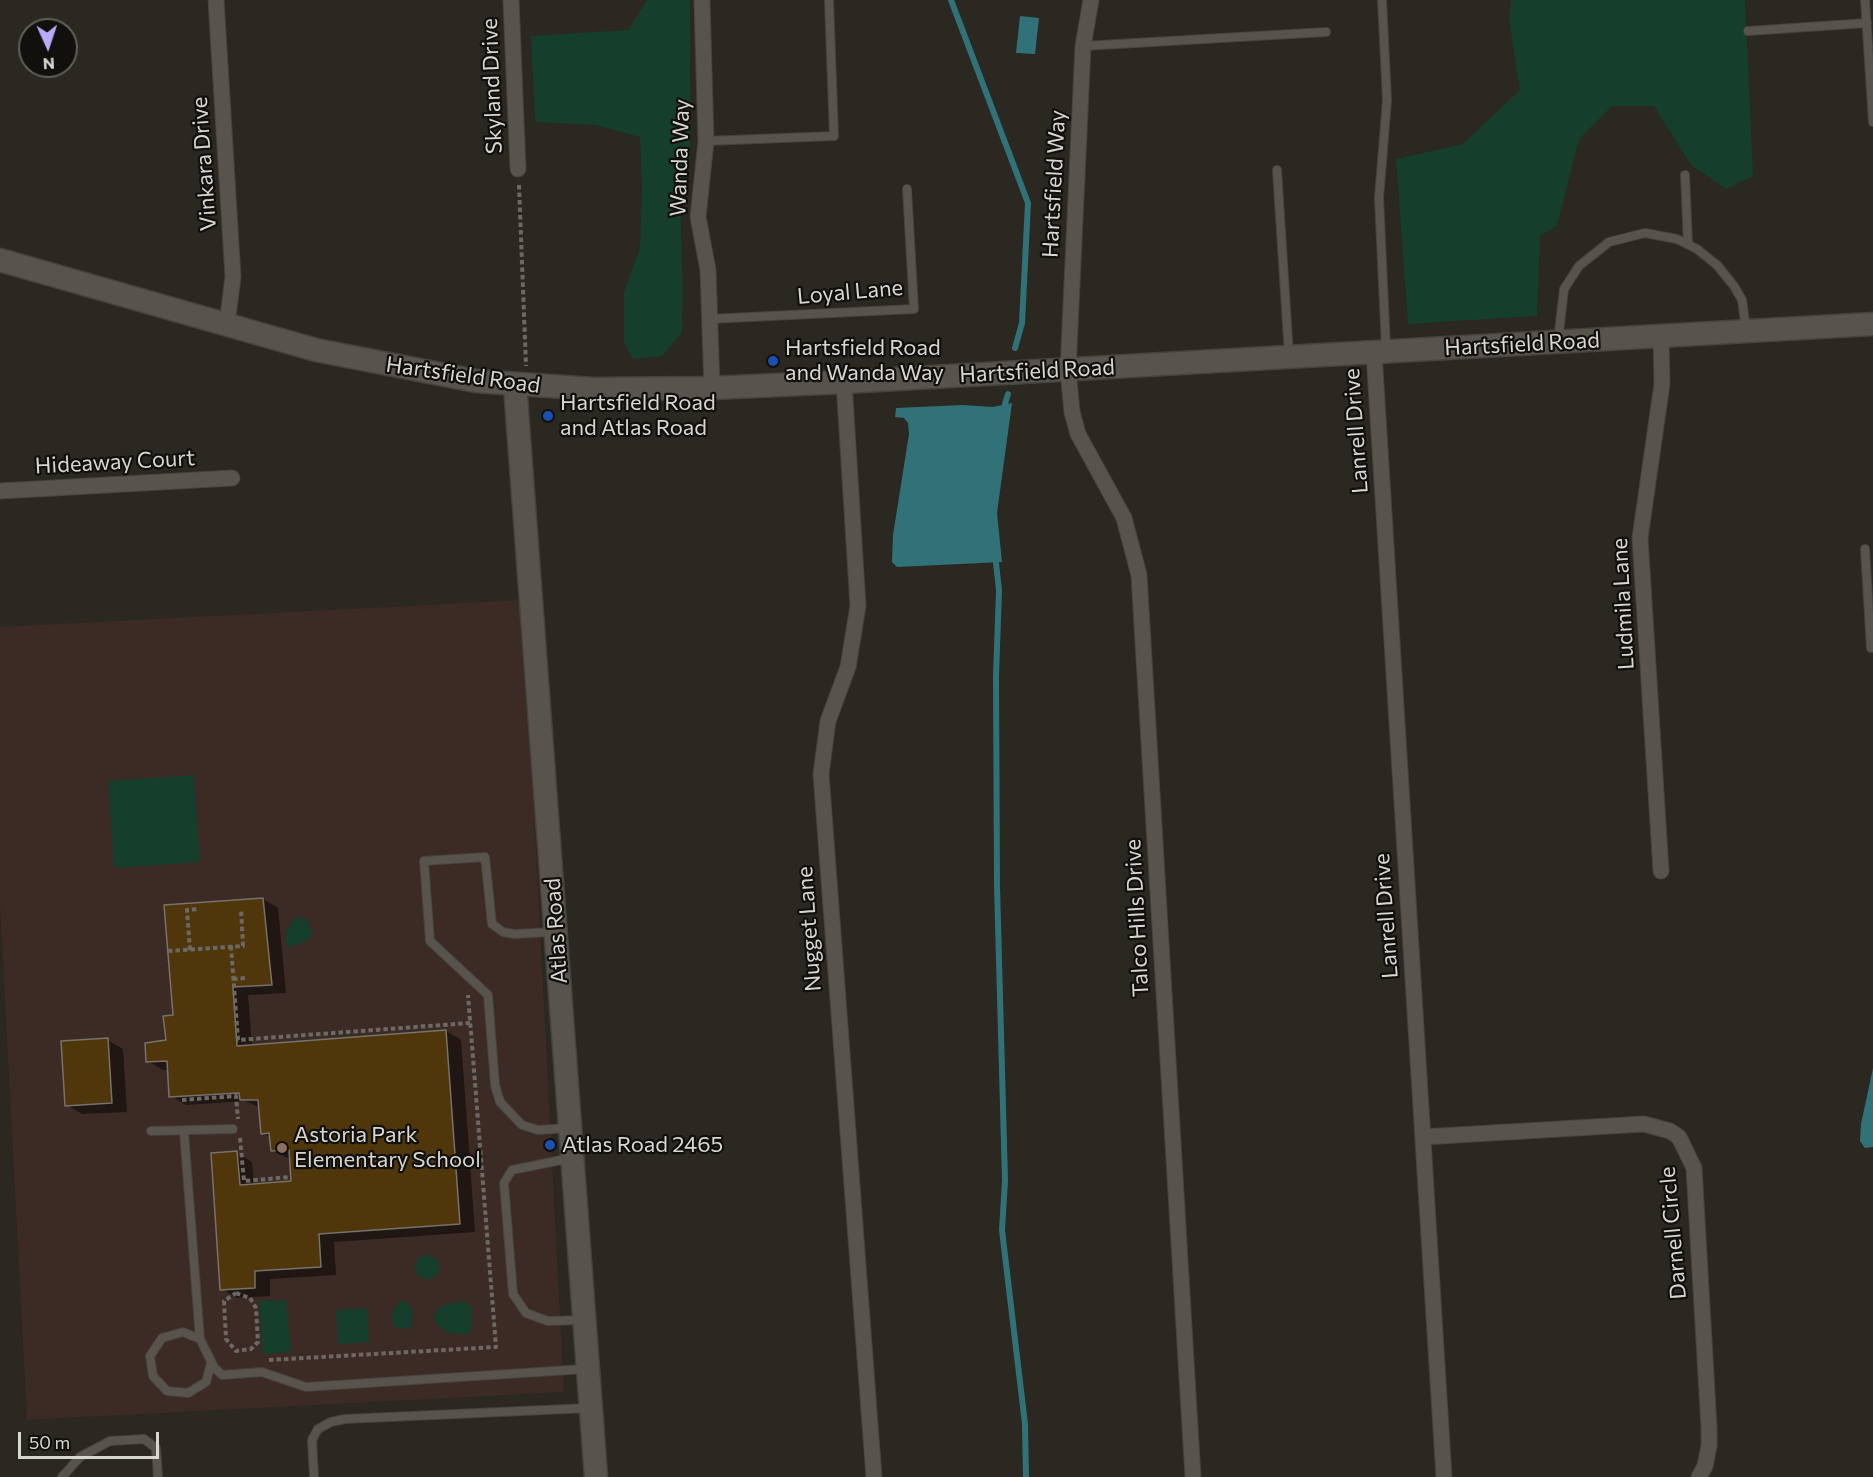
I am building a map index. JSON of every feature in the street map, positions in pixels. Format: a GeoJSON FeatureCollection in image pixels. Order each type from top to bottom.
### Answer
{"type":"FeatureCollection","features":[{"type":"Feature","properties":{"kind":"street","name":"Vinkara Drive"},"geometry":{"type":"LineString","coordinates":[[216,0],[233,277],[227,324]]}},
{"type":"Feature","properties":{"kind":"street","name":"Skyland Drive"},"geometry":{"type":"LineString","coordinates":[[511,0],[518,169]]}},
{"type":"Feature","properties":{"kind":"street","name":"Wanda Way"},"geometry":{"type":"LineString","coordinates":[[702,0],[706,141],[698,217],[708,270],[712,388]]}},
{"type":"Feature","properties":{"kind":"street","name":"Hartsfield Way"},"geometry":{"type":"LineString","coordinates":[[1068,370],[1083,46],[1091,0]]}},
{"type":"Feature","properties":{"kind":"street","name":"Hartsfield Road"},"geometry":{"type":"LineString","coordinates":[[0,260],[358,359],[521,386],[712,388],[844,382],[1873,324]]}},
{"type":"Feature","properties":{"kind":"street","name":"Ludmila Lane"},"geometry":{"type":"LineString","coordinates":[[1661,336],[1662,384],[1640,538],[1661,871]]}},
{"type":"Feature","properties":{"kind":"street","name":"Lanrell Drive"},"geometry":{"type":"LineString","coordinates":[[1380,353],[1444,1477]]}},
{"type":"Feature","properties":{"kind":"street","name":"Talco Hills Drive"},"geometry":{"type":"LineString","coordinates":[[1068,370],[1072,412],[1078,434],[1124,518],[1139,575],[1193,1477]]}},
{"type":"Feature","properties":{"kind":"street","name":"Nugget Lane"},"geometry":{"type":"LineString","coordinates":[[844,382],[858,606],[848,667],[828,721],[821,774],[874,1477]]}},
{"type":"Feature","properties":{"kind":"street","name":"Atlas Road"},"geometry":{"type":"LineString","coordinates":[[521,386],[556,932],[596,1477]]}},
{"type":"Feature","properties":{"kind":"street","name":"Hideaway Court"},"geometry":{"type":"LineString","coordinates":[[0,491],[232,478]]}},
{"type":"Feature","properties":{"kind":"street","name":"Darnell Circle"},"geometry":{"type":"LineString","coordinates":[[1423,1137],[1644,1124],[1670,1131],[1679,1137],[1694,1168],[1709,1427],[1709,1446],[1699,1477]]}},
{"type":"Feature","properties":{"kind":"lane"},"geometry":{"type":"LineString","coordinates":[[706,141],[834,136],[829,0]]}},
{"type":"Feature","properties":{"kind":"lane"},"geometry":{"type":"LineString","coordinates":[[1380,353],[1379,198],[1387,100],[1382,0]]}},
{"type":"Feature","properties":{"kind":"lane"},"geometry":{"type":"LineString","coordinates":[[1865,0],[1873,122]]}},
{"type":"Feature","properties":{"kind":"lane"},"geometry":{"type":"LineString","coordinates":[[1748,31],[1867,23]]}},
{"type":"Feature","properties":{"kind":"lane"},"geometry":{"type":"LineString","coordinates":[[1083,46],[1326,32]]}},
{"type":"Feature","properties":{"kind":"lane"},"geometry":{"type":"LineString","coordinates":[[1277,170],[1289,358]]}},
{"type":"Feature","properties":{"kind":"lane"},"geometry":{"type":"LineString","coordinates":[[1685,175],[1688,244]]}},
{"type":"Feature","properties":{"kind":"lane","name":"Loyal Lane"},"geometry":{"type":"LineString","coordinates":[[709,320],[914,309],[907,189]]}},
{"type":"Feature","properties":{"kind":"lane"},"geometry":{"type":"LineString","coordinates":[[1558,342],[1564,289],[1579,266],[1592,252],[1616,239],[1644,233],[1662,235],[1688,244],[1717,265],[1742,300],[1746,331]]}},
{"type":"Feature","properties":{"kind":"lane"},"geometry":{"type":"LineString","coordinates":[[1865,549],[1871,600],[1871,648]]}},
{"type":"Feature","properties":{"kind":"lane"},"geometry":{"type":"LineString","coordinates":[[556,932],[514,934],[503,932],[492,924],[485,857],[424,861],[430,941],[488,995],[495,1085],[500,1102],[522,1125],[538,1130],[570,1128]]}},
{"type":"Feature","properties":{"kind":"lane"},"geometry":{"type":"LineString","coordinates":[[151,1131],[184,1132],[233,1129]]}},
{"type":"Feature","properties":{"kind":"lane"},"geometry":{"type":"LineString","coordinates":[[184,1132],[200,1339],[222,1375],[262,1372],[306,1387],[588,1369]]}},
{"type":"Feature","properties":{"kind":"lane"},"geometry":{"type":"LineString","coordinates":[[573,1158],[512,1170],[504,1183],[513,1294],[526,1313],[548,1321],[585,1320]]}},
{"type":"Feature","properties":{"kind":"lane"},"geometry":{"type":"LineString","coordinates":[[200,1339],[183,1332],[162,1338],[150,1356],[153,1376],[167,1391],[188,1393],[206,1382],[212,1362]]}},
{"type":"Feature","properties":{"kind":"lane"},"geometry":{"type":"LineString","coordinates":[[314,1477],[312,1440],[318,1429],[331,1422],[345,1419],[591,1408]]}},
{"type":"Feature","properties":{"kind":"lane"},"geometry":{"type":"LineString","coordinates":[[62,1477],[80,1457],[110,1442],[144,1439],[156,1448],[158,1477]]}},
{"type":"Feature","properties":{"kind":"path"},"geometry":{"type":"LineString","coordinates":[[518,169],[521,386]]}},
{"type":"Feature","properties":{"kind":"path"},"geometry":{"type":"LineString","coordinates":[[190,950],[188,910],[199,909]]}},
{"type":"Feature","properties":{"kind":"path"},"geometry":{"type":"LineString","coordinates":[[168,951],[243,946],[241,909]]}},
{"type":"Feature","properties":{"kind":"path"},"geometry":{"type":"LineString","coordinates":[[231,946],[238,1040],[470,1023]]}},
{"type":"Feature","properties":{"kind":"path"},"geometry":{"type":"LineString","coordinates":[[233,979],[246,978]]}},
{"type":"Feature","properties":{"kind":"path"},"geometry":{"type":"LineString","coordinates":[[266,1360],[495,1347],[468,994]]}},
{"type":"Feature","properties":{"kind":"path"},"geometry":{"type":"LineString","coordinates":[[182,1100],[236,1096]]}},
{"type":"Feature","properties":{"kind":"path"},"geometry":{"type":"LineString","coordinates":[[244,1181],[290,1178]]}},
{"type":"Feature","properties":{"kind":"path"},"geometry":{"type":"LineString","coordinates":[[236,1293],[250,1298],[256,1308],[257,1345],[242,1351],[231,1347],[226,1339],[224,1304],[236,1293]]}},
{"type":"Feature","properties":{"kind":"path"},"geometry":{"type":"LineString","coordinates":[[242,1351],[243,1362]]}},
{"type":"Feature","properties":{"kind":"shaded area","name":"Astoria Park Elementary School"},"geometry":{"type":"Polygon","coordinates":[[[523,600],[564,1392],[27,1420],[0,905],[0,627],[523,600]]]}},
{"type":"Feature","properties":{"kind":"green space"},"geometry":{"type":"Polygon","coordinates":[[[647,0],[690,0],[690,161],[680,203],[682,332],[662,356],[633,359],[624,343],[624,292],[640,248],[642,187],[640,137],[595,125],[535,122],[531,36],[628,30],[647,0]]]}},
{"type":"Feature","properties":{"kind":"green space"},"geometry":{"type":"Polygon","coordinates":[[[1511,0],[1745,0],[1753,176],[1726,189],[1691,165],[1654,106],[1612,106],[1579,139],[1557,226],[1540,236],[1537,316],[1408,324],[1396,159],[1463,144],[1520,90],[1509,20],[1511,0]]]}},
{"type":"Feature","properties":{"kind":"green space"},"geometry":{"type":"Polygon","coordinates":[[[194,775],[200,862],[114,868],[108,781],[194,775]]]}},
{"type":"Feature","properties":{"kind":"green space"},"geometry":{"type":"Polygon","coordinates":[[[294,918],[307,919],[312,933],[310,939],[290,947],[286,944],[286,933],[294,918]]]}},
{"type":"Feature","properties":{"kind":"green space"},"geometry":{"type":"Polygon","coordinates":[[[427,1255],[436,1258],[439,1267],[436,1276],[427,1279],[418,1276],[415,1267],[418,1258],[427,1255]]]}},
{"type":"Feature","properties":{"kind":"green space"},"geometry":{"type":"Polygon","coordinates":[[[286,1300],[291,1352],[263,1354],[259,1301],[286,1300]]]}},
{"type":"Feature","properties":{"kind":"green space"},"geometry":{"type":"Polygon","coordinates":[[[400,1301],[406,1302],[412,1310],[413,1323],[409,1329],[396,1328],[392,1323],[392,1312],[400,1301]]]}},
{"type":"Feature","properties":{"kind":"green space"},"geometry":{"type":"Polygon","coordinates":[[[464,1301],[472,1308],[471,1330],[468,1334],[448,1333],[436,1324],[434,1317],[438,1309],[444,1305],[464,1301]]]}},
{"type":"Feature","properties":{"kind":"green space"},"geometry":{"type":"Polygon","coordinates":[[[367,1308],[369,1342],[338,1344],[336,1310],[367,1308]]]}},
{"type":"Feature","properties":{"kind":"water"},"geometry":{"type":"Polygon","coordinates":[[[1020,16],[1039,18],[1035,54],[1016,53],[1020,16]]]}},
{"type":"Feature","properties":{"kind":"water"},"geometry":{"type":"Polygon","coordinates":[[[1012,403],[997,513],[1002,562],[897,567],[892,562],[893,535],[909,434],[908,423],[904,418],[895,417],[896,408],[963,405],[993,407],[1012,403]]]}},
{"type":"Feature","properties":{"kind":"water"},"geometry":{"type":"Polygon","coordinates":[[[1873,1068],[1873,1147],[1865,1148],[1860,1141],[1861,1124],[1873,1068]]]}},
{"type":"Feature","properties":{"kind":"building"},"geometry":{"type":"Polygon","coordinates":[[[263,898],[272,985],[233,987],[237,1046],[446,1030],[460,1224],[319,1234],[321,1267],[255,1271],[255,1288],[220,1290],[211,1153],[237,1151],[240,1185],[291,1181],[289,1150],[271,1151],[269,1133],[261,1134],[258,1100],[240,1100],[239,1093],[169,1097],[167,1061],[146,1062],[145,1043],[166,1040],[163,1016],[173,1015],[164,905],[263,898]]]}},
{"type":"Feature","properties":{"kind":"building"},"geometry":{"type":"Polygon","coordinates":[[[108,1038],[112,1103],[65,1106],[61,1041],[108,1038]]]}},
{"type":"Feature","properties":{"kind":"waterway"},"geometry":{"type":"LineString","coordinates":[[951,0],[1028,203],[1022,323],[1015,348]]}},
{"type":"Feature","properties":{"kind":"waterway"},"geometry":{"type":"LineString","coordinates":[[1005,404],[1008,394]]}},
{"type":"Feature","properties":{"kind":"waterway"},"geometry":{"type":"LineString","coordinates":[[996,563],[999,590],[996,676],[997,886],[1005,1181],[1002,1230],[1025,1424],[1026,1477]]}},
{"type":"Feature","properties":{"kind":"place","name":"Hartsfield Road and Wanda Way"},"geometry":{"type":"Point","coordinates":[773,361]}},
{"type":"Feature","properties":{"kind":"place","name":"Hartsfield Road and Atlas Road"},"geometry":{"type":"Point","coordinates":[548,416]}},
{"type":"Feature","properties":{"kind":"place","name":"Atlas Road 2465"},"geometry":{"type":"Point","coordinates":[550,1145]}},
{"type":"Feature","properties":{"kind":"place","name":"Astoria Park Elementary School"},"geometry":{"type":"Point","coordinates":[282,1148]}}]}
